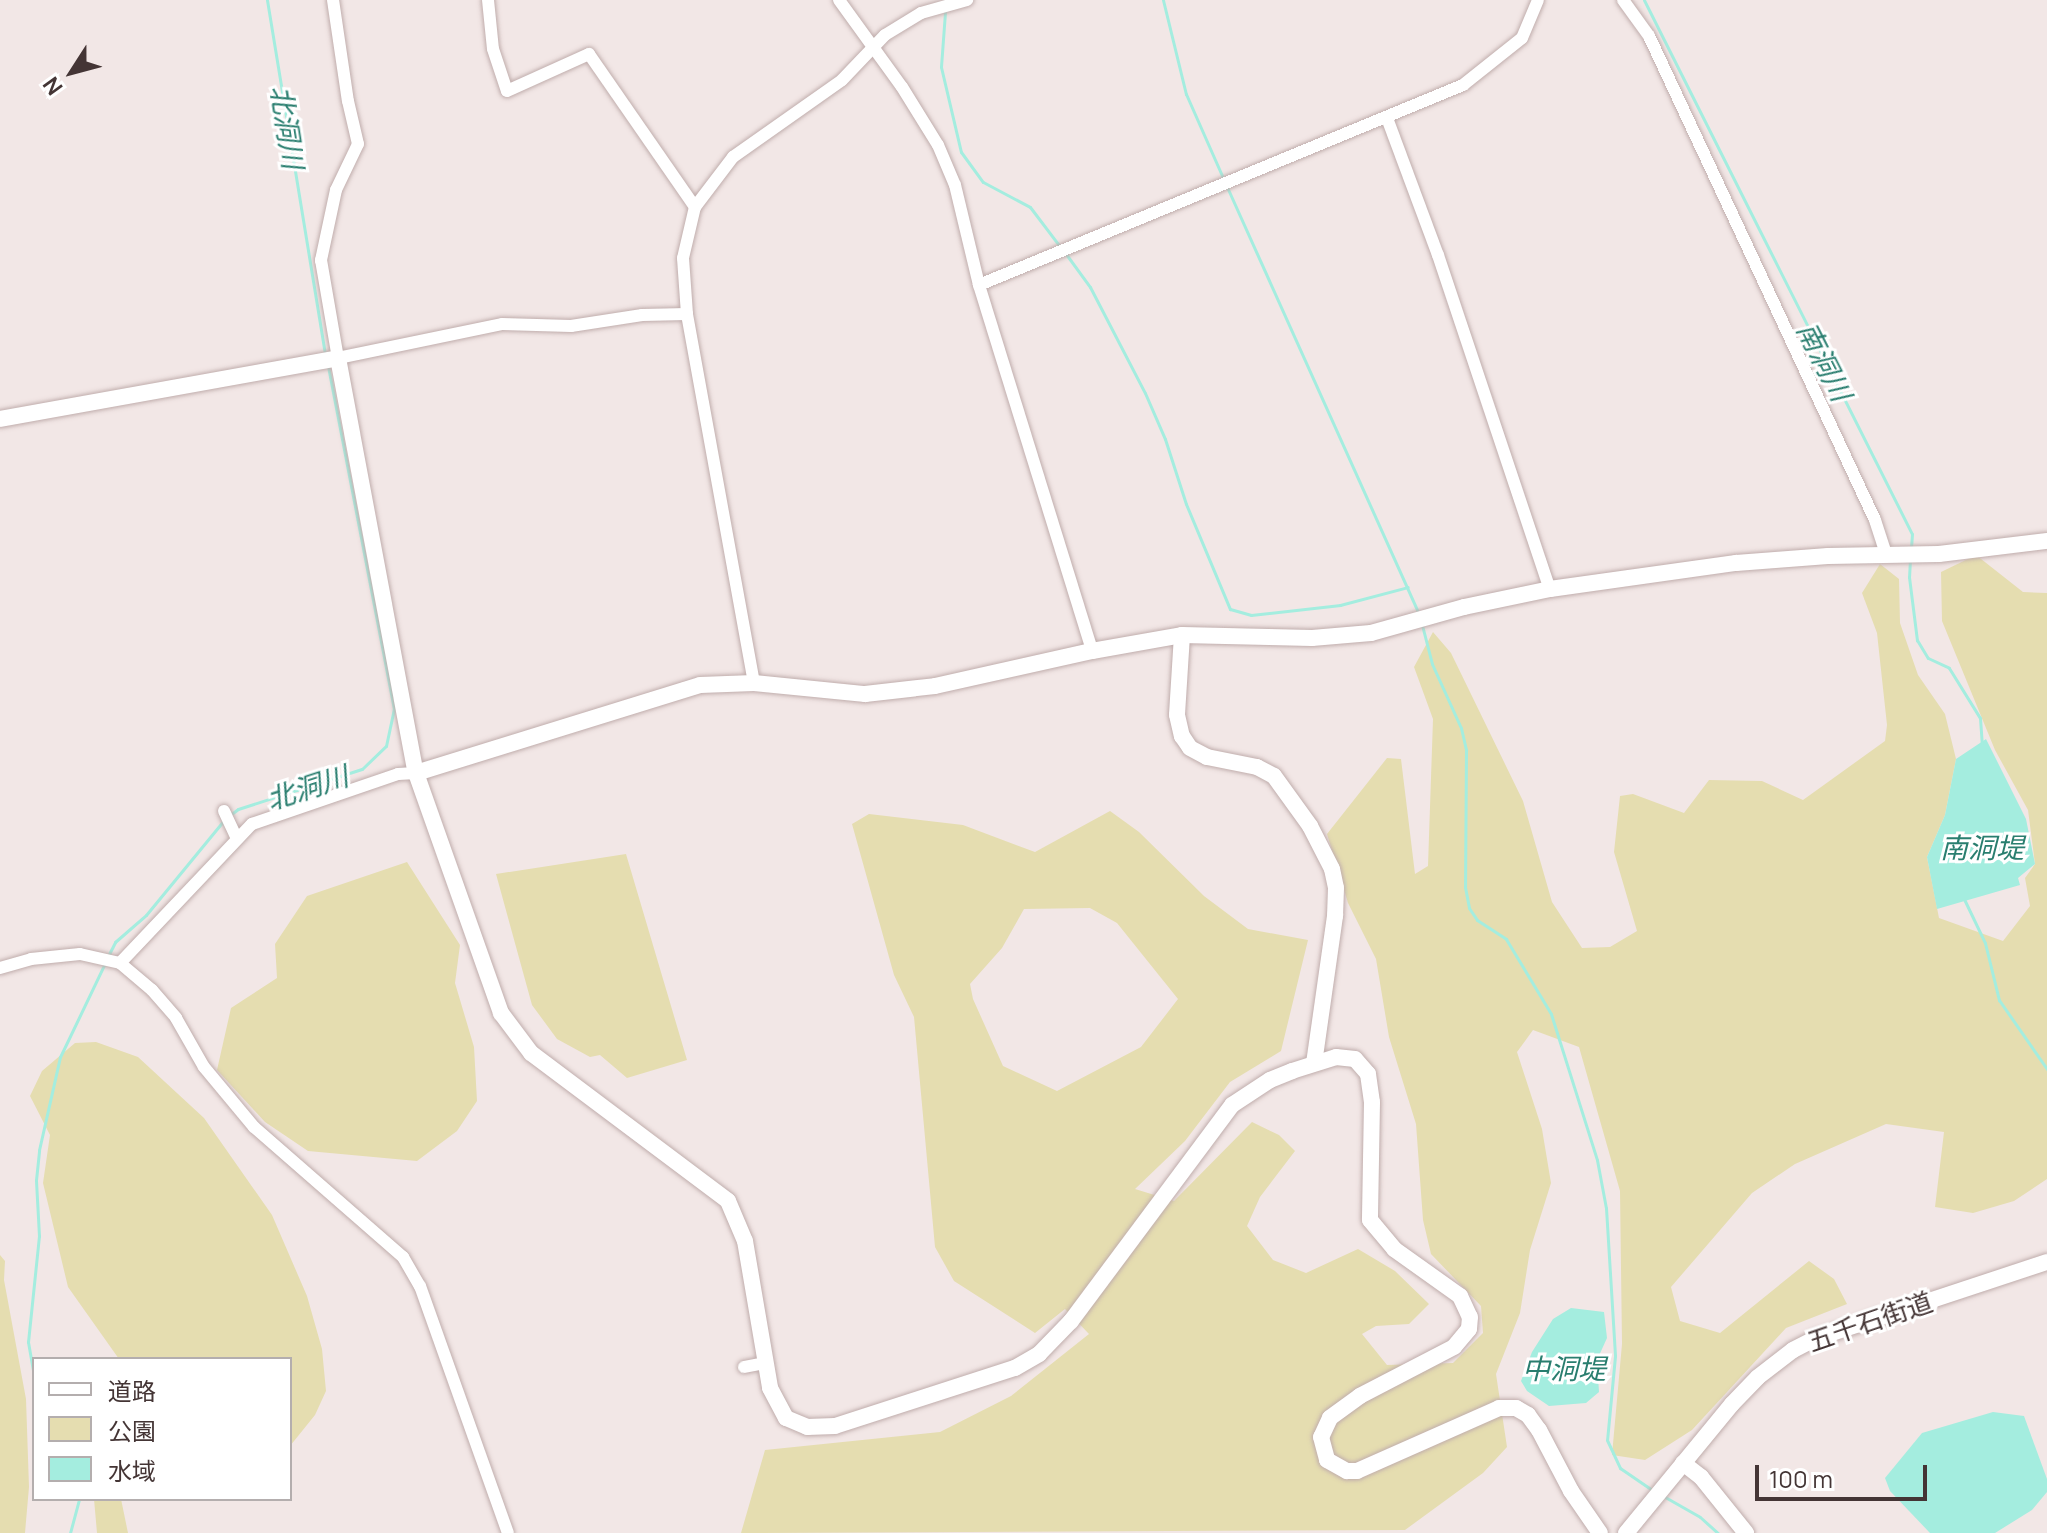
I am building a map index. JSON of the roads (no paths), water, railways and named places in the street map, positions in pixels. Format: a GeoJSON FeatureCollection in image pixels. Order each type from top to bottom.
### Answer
{"type":"FeatureCollection","features":[{"type":"Feature","properties":{"kind":"street"},"geometry":{"type":"LineString","coordinates":[[333,0],[348,101],[358,144],[336,190],[321,260],[416,773],[501,1013],[516,1038],[531,1053],[728,1201],[745,1241],[770,1388],[786,1418],[820,1429],[1015,1368],[1039,1354],[1071,1321],[1232,1105],[1270,1080],[1314,1063],[1336,1057],[1355,1059],[1368,1074],[1372,1102],[1370,1220],[1379,1236],[1394,1249],[1460,1296],[1470,1317],[1469,1329],[1454,1347],[1338,1409],[1324,1425],[1321,1437],[1327,1460],[1347,1471],[1357,1471],[1486,1413],[1499,1408],[1516,1408],[1528,1415],[1539,1430],[1571,1491],[1600,1533]]}},
{"type":"Feature","properties":{"kind":"street"},"geometry":{"type":"LineString","coordinates":[[488,0],[493,49],[507,91],[589,54],[695,207]]}},
{"type":"Feature","properties":{"kind":"street"},"geometry":{"type":"LineString","coordinates":[[839,0],[902,87],[938,145],[955,185],[979,285],[1092,651]]}},
{"type":"Feature","properties":{"kind":"street"},"geometry":{"type":"LineString","coordinates":[[754,683],[687,314],[683,258],[695,207],[733,157],[842,80],[871,47],[921,13],[967,0]]}},
{"type":"Feature","properties":{"kind":"street"},"geometry":{"type":"LineString","coordinates":[[979,285],[1463,85],[1522,38],[1538,0]]}},
{"type":"Feature","properties":{"kind":"street"},"geometry":{"type":"LineString","coordinates":[[1623,0],[1649,36],[1875,520],[1887,556]]}},
{"type":"Feature","properties":{"kind":"street"},"geometry":{"type":"LineString","coordinates":[[1387,118],[1438,255],[1550,589]]}},
{"type":"Feature","properties":{"kind":"street"},"geometry":{"type":"LineString","coordinates":[[0,419],[338,358],[502,324],[571,326],[642,315],[687,314]]}},
{"type":"Feature","properties":{"kind":"street"},"geometry":{"type":"LineString","coordinates":[[120,963],[236,837],[252,824],[398,774],[416,773],[678,689],[754,683],[865,694],[935,686],[1092,651],[1182,635],[1312,638],[1371,633],[1464,607],[1550,589],[1736,563],[1939,554],[2047,541]]}},
{"type":"Feature","properties":{"kind":"street"},"geometry":{"type":"LineString","coordinates":[[1182,635],[1177,715],[1182,736],[1190,748],[1207,757],[1257,767],[1274,776],[1310,826],[1332,869],[1336,888],[1335,916],[1314,1063]]}},
{"type":"Feature","properties":{"kind":"street"},"geometry":{"type":"LineString","coordinates":[[224,811],[236,837]]}},
{"type":"Feature","properties":{"kind":"street"},"geometry":{"type":"LineString","coordinates":[[0,968],[31,959],[80,954],[120,963],[152,990],[176,1018],[204,1067],[254,1127],[403,1257],[420,1286],[508,1533]]}},
{"type":"Feature","properties":{"kind":"street","name":"五千石街道"},"geometry":{"type":"LineString","coordinates":[[1626,1533],[1758,1377],[1793,1350],[1817,1338],[2047,1262]]}},
{"type":"Feature","properties":{"kind":"street"},"geometry":{"type":"LineString","coordinates":[[744,1367],[764,1363]]}},
{"type":"Feature","properties":{"kind":"street"},"geometry":{"type":"LineString","coordinates":[[1683,1463],[1701,1477],[1746,1533]]}},
{"type":"Feature","properties":{"kind":"water","name":"南洞堤"},"geometry":{"type":"Polygon","coordinates":[[[1986,739],[2026,819],[2035,864],[2018,878],[2020,885],[1937,909],[1927,857],[1945,815],[1956,759],[1986,739]]]}},
{"type":"Feature","properties":{"kind":"water","name":"中洞堤"},"geometry":{"type":"Polygon","coordinates":[[[1571,1308],[1604,1312],[1607,1338],[1597,1360],[1599,1392],[1586,1403],[1549,1406],[1527,1391],[1521,1381],[1532,1352],[1553,1319],[1571,1308]]]}},
{"type":"Feature","properties":{"kind":"water"},"geometry":{"type":"Polygon","coordinates":[[[1993,1412],[2024,1416],[2047,1479],[2047,1492],[2032,1510],[1995,1533],[1930,1533],[1890,1491],[1885,1478],[1922,1433],[1993,1412]]]}},
{"type":"Feature","properties":{"kind":"waterway","name":"北洞川"},"geometry":{"type":"LineString","coordinates":[[267,0],[325,355]]}},
{"type":"Feature","properties":{"kind":"waterway"},"geometry":{"type":"LineString","coordinates":[[1163,0],[1186,94],[1224,180]]}},
{"type":"Feature","properties":{"kind":"waterway","name":"南洞川"},"geometry":{"type":"LineString","coordinates":[[1644,0],[1912,534],[1911,547]]}},
{"type":"Feature","properties":{"kind":"waterway"},"geometry":{"type":"LineString","coordinates":[[945,12],[941,67],[961,152],[983,182],[1030,207],[1061,248]]}},
{"type":"Feature","properties":{"kind":"waterway"},"geometry":{"type":"LineString","coordinates":[[1227,187],[1419,614]]}},
{"type":"Feature","properties":{"kind":"waterway"},"geometry":{"type":"LineString","coordinates":[[1066,254],[1090,287],[1145,393],[1165,439],[1186,504],[1230,609],[1251,615],[1340,605],[1408,587]]}},
{"type":"Feature","properties":{"kind":"waterway","name":"北洞川"},"geometry":{"type":"LineString","coordinates":[[230,815],[238,809],[362,769],[386,746],[394,709],[328,367]]}},
{"type":"Feature","properties":{"kind":"waterway","name":"南洞川"},"geometry":{"type":"LineString","coordinates":[[1910,559],[1909,577],[1917,640],[1928,658],[1949,668],[1980,718],[1982,744]]}},
{"type":"Feature","properties":{"kind":"waterway"},"geometry":{"type":"LineString","coordinates":[[1422,625],[1432,664],[1461,728],[1466,750],[1465,887],[1469,908],[1477,920],[1506,939],[1551,1014],[1597,1160],[1606,1208],[1615,1356],[1607,1440],[1620,1468],[1655,1492]]}},
{"type":"Feature","properties":{"kind":"waterway","name":"北洞川"},"geometry":{"type":"LineString","coordinates":[[108,956],[115,942],[146,915],[224,820]]}},
{"type":"Feature","properties":{"kind":"waterway"},"geometry":{"type":"LineString","coordinates":[[1964,899],[1985,943],[1999,1000],[2047,1069]]}},
{"type":"Feature","properties":{"kind":"waterway","name":"北洞川"},"geometry":{"type":"LineString","coordinates":[[32,1365],[28,1342],[39,1236],[36,1180],[39,1150],[60,1057],[105,963]]}},
{"type":"Feature","properties":{"kind":"waterway"},"geometry":{"type":"LineString","coordinates":[[1665,1497],[1700,1517],[1718,1533]]}},
{"type":"Feature","properties":{"kind":"waterway","name":"北洞川"},"geometry":{"type":"LineString","coordinates":[[70,1533],[78,1501]]}}]}
